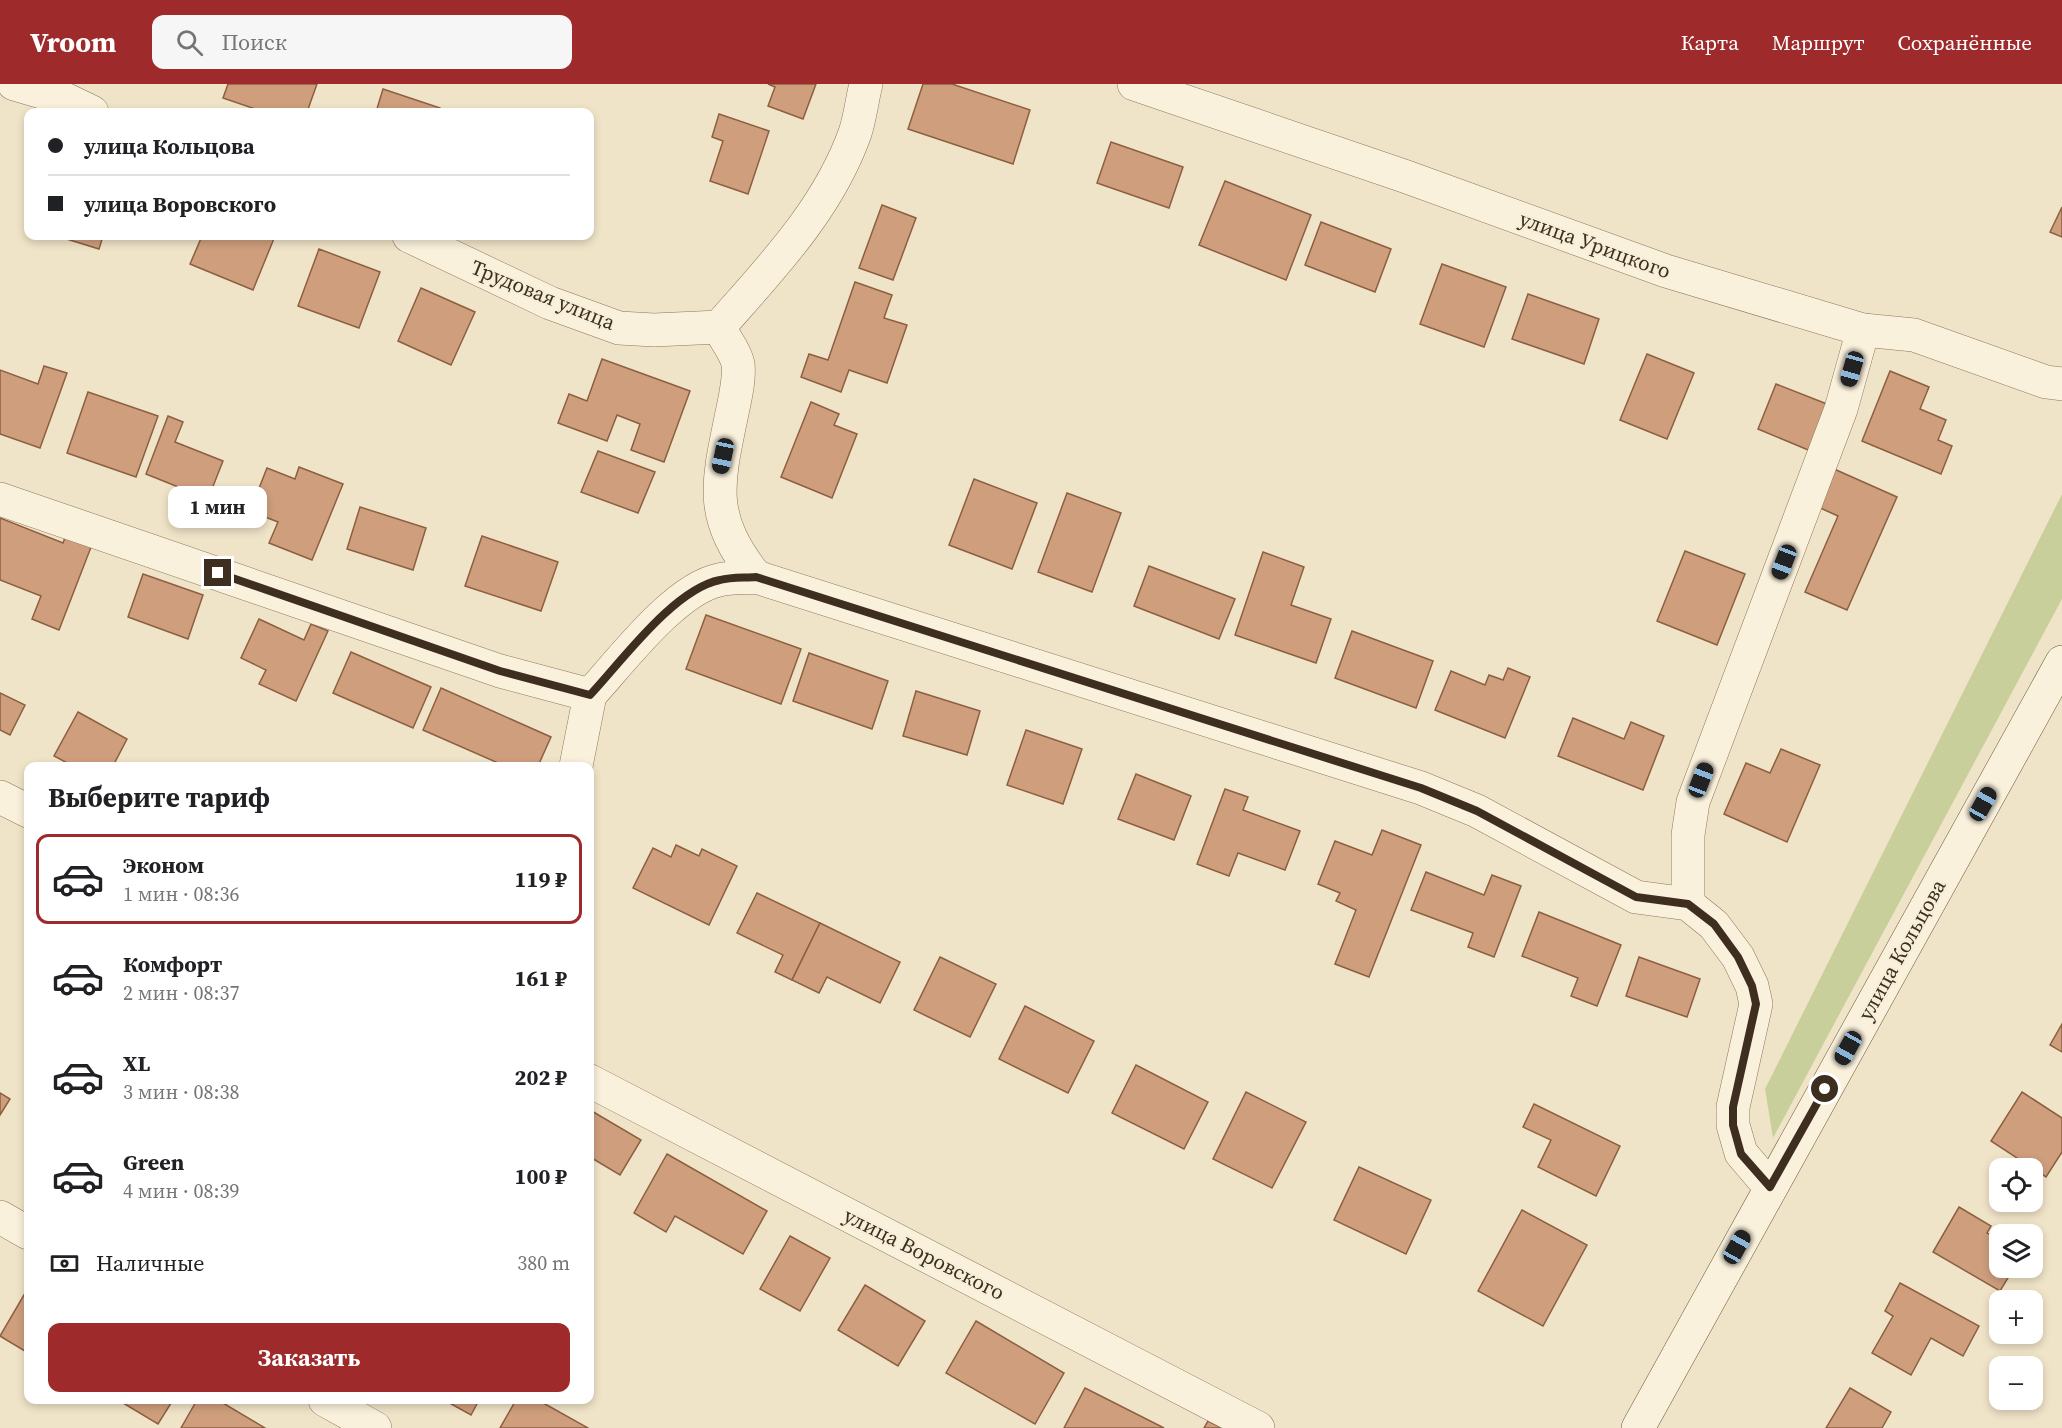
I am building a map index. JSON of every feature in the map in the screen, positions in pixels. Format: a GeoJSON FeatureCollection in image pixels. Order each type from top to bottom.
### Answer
{"type":"FeatureCollection","features":[{"type":"Feature","properties":{"kind":"street"},"geometry":{"type":"LineString","coordinates":[[14,84],[65,99],[84,108]]}},
{"type":"Feature","properties":{"kind":"street"},"geometry":{"type":"LineString","coordinates":[[756,577],[736,550],[722,520],[718,476],[735,396],[738,362],[719,327],[804,228],[841,166],[855,132],[866,84]]}},
{"type":"Feature","properties":{"kind":"street","name":"улица Урицкого"},"geometry":{"type":"LineString","coordinates":[[1134,84],[1404,176],[1666,271],[1863,330],[1914,335],[2046,382],[2062,384]]}},
{"type":"Feature","properties":{"kind":"street","name":"Трудовая улица"},"geometry":{"type":"LineString","coordinates":[[417,240],[550,303],[619,328],[654,330],[719,327]]}},
{"type":"Feature","properties":{"kind":"street"},"geometry":{"type":"LineString","coordinates":[[1688,904],[1688,835],[1693,802],[1841,409],[1863,330]]}},
{"type":"Feature","properties":{"kind":"street"},"geometry":{"type":"LineString","coordinates":[[0,498],[500,671],[590,695]]}},
{"type":"Feature","properties":{"kind":"street"},"geometry":{"type":"LineString","coordinates":[[577,762],[590,695],[669,610],[691,591],[719,580],[756,577],[1421,788],[1477,811],[1636,897],[1688,904],[1714,924],[1738,957],[1752,986],[1756,1004],[1733,1107],[1733,1125],[1741,1154],[1770,1187]]}},
{"type":"Feature","properties":{"kind":"street","name":"улица Кольцова"},"geometry":{"type":"LineString","coordinates":[[1638,1428],[2062,662]]}},
{"type":"Feature","properties":{"kind":"street"},"geometry":{"type":"LineString","coordinates":[[0,797],[24,809]]}},
{"type":"Feature","properties":{"kind":"street","name":"улица Воровского"},"geometry":{"type":"LineString","coordinates":[[594,1083],[1258,1428]]}},
{"type":"Feature","properties":{"kind":"street"},"geometry":{"type":"LineString","coordinates":[[0,1216],[24,1231]]}},
{"type":"Feature","properties":{"kind":"street"},"geometry":{"type":"LineString","coordinates":[[332,1404],[375,1428]]}},
{"type":"Feature","properties":{"kind":"green space"},"geometry":{"type":"Polygon","coordinates":[[[2062,494],[2062,599],[1773,1138],[1765,1089],[2062,494]]]}},
{"type":"Feature","properties":{"kind":"building"},"geometry":{"type":"Polygon","coordinates":[[[228,84],[317,84],[308,108],[252,108],[223,98],[228,84]]]}},
{"type":"Feature","properties":{"kind":"building"},"geometry":{"type":"Polygon","coordinates":[[[768,84],[816,84],[803,119],[768,106],[775,87],[768,84]]]}},
{"type":"Feature","properties":{"kind":"building"},"geometry":{"type":"Polygon","coordinates":[[[923,84],[952,84],[1030,110],[1013,164],[908,129],[923,84]]]}},
{"type":"Feature","properties":{"kind":"building"},"geometry":{"type":"Polygon","coordinates":[[[383,89],[440,108],[377,108],[383,89]]]}},
{"type":"Feature","properties":{"kind":"building"},"geometry":{"type":"Polygon","coordinates":[[[719,114],[769,131],[748,194],[710,181],[723,141],[712,137],[719,114]]]}},
{"type":"Feature","properties":{"kind":"building"},"geometry":{"type":"Polygon","coordinates":[[[1111,142],[1183,167],[1169,208],[1097,183],[1111,142]]]}},
{"type":"Feature","properties":{"kind":"building"},"geometry":{"type":"Polygon","coordinates":[[[1225,181],[1311,215],[1286,280],[1199,245],[1225,181]]]}},
{"type":"Feature","properties":{"kind":"building"},"geometry":{"type":"Polygon","coordinates":[[[882,205],[916,218],[893,280],[859,268],[882,205]]]}},
{"type":"Feature","properties":{"kind":"building"},"geometry":{"type":"Polygon","coordinates":[[[2062,207],[2062,237],[2050,232],[2062,207]]]}},
{"type":"Feature","properties":{"kind":"building"},"geometry":{"type":"Polygon","coordinates":[[[1321,222],[1391,249],[1375,292],[1305,265],[1321,222]]]}},
{"type":"Feature","properties":{"kind":"building"},"geometry":{"type":"Polygon","coordinates":[[[70,240],[102,240],[99,249],[70,240]]]}},
{"type":"Feature","properties":{"kind":"building"},"geometry":{"type":"Polygon","coordinates":[[[200,240],[273,240],[253,290],[190,264],[200,240]]]}},
{"type":"Feature","properties":{"kind":"building"},"geometry":{"type":"Polygon","coordinates":[[[319,249],[380,272],[359,328],[298,306],[319,249]]]}},
{"type":"Feature","properties":{"kind":"building"},"geometry":{"type":"Polygon","coordinates":[[[1442,264],[1506,287],[1484,347],[1420,324],[1442,264]]]}},
{"type":"Feature","properties":{"kind":"building"},"geometry":{"type":"Polygon","coordinates":[[[855,282],[892,295],[884,318],[907,325],[887,383],[849,370],[841,392],[801,377],[809,354],[828,360],[855,282]]]}},
{"type":"Feature","properties":{"kind":"building"},"geometry":{"type":"Polygon","coordinates":[[[421,288],[475,312],[451,365],[398,341],[421,288]]]}},
{"type":"Feature","properties":{"kind":"building"},"geometry":{"type":"Polygon","coordinates":[[[1528,294],[1599,319],[1584,364],[1512,339],[1528,294]]]}},
{"type":"Feature","properties":{"kind":"building"},"geometry":{"type":"Polygon","coordinates":[[[1647,354],[1694,373],[1667,439],[1620,420],[1647,354]]]}},
{"type":"Feature","properties":{"kind":"building"},"geometry":{"type":"Polygon","coordinates":[[[602,359],[690,391],[664,462],[631,450],[640,424],[617,415],[607,441],[558,423],[569,394],[587,401],[602,359]]]}},
{"type":"Feature","properties":{"kind":"building"},"geometry":{"type":"Polygon","coordinates":[[[44,366],[67,373],[40,448],[0,434],[0,370],[38,384],[44,366]]]}},
{"type":"Feature","properties":{"kind":"building"},"geometry":{"type":"Polygon","coordinates":[[[1890,371],[1929,387],[1920,409],[1946,420],[1938,440],[1952,446],[1941,474],[1862,441],[1890,371]]]}},
{"type":"Feature","properties":{"kind":"building"},"geometry":{"type":"Polygon","coordinates":[[[1776,384],[1832,406],[1813,452],[1758,429],[1776,384]]]}},
{"type":"Feature","properties":{"kind":"building"},"geometry":{"type":"Polygon","coordinates":[[[88,392],[158,416],[136,477],[67,453],[88,392]]]}},
{"type":"Feature","properties":{"kind":"building"},"geometry":{"type":"Polygon","coordinates":[[[811,402],[839,414],[834,425],[857,434],[832,498],[781,477],[811,402]]]}},
{"type":"Feature","properties":{"kind":"building"},"geometry":{"type":"Polygon","coordinates":[[[168,416],[183,422],[175,442],[223,461],[208,499],[146,474],[168,416]]]}},
{"type":"Feature","properties":{"kind":"building"},"geometry":{"type":"Polygon","coordinates":[[[598,451],[655,472],[638,513],[581,492],[598,451]]]}},
{"type":"Feature","properties":{"kind":"building"},"geometry":{"type":"Polygon","coordinates":[[[299,467],[343,484],[312,560],[269,543],[278,522],[250,511],[267,468],[295,479],[299,467]]]}},
{"type":"Feature","properties":{"kind":"building"},"geometry":{"type":"Polygon","coordinates":[[[1834,469],[1897,497],[1847,610],[1805,592],[1838,516],[1818,507],[1834,469]]]}},
{"type":"Feature","properties":{"kind":"building"},"geometry":{"type":"Polygon","coordinates":[[[974,479],[1037,503],[1012,569],[949,545],[974,479]]]}},
{"type":"Feature","properties":{"kind":"building"},"geometry":{"type":"Polygon","coordinates":[[[1067,493],[1121,513],[1092,592],[1038,572],[1067,493]]]}},
{"type":"Feature","properties":{"kind":"building"},"geometry":{"type":"Polygon","coordinates":[[[360,507],[426,528],[413,570],[347,549],[360,507]]]}},
{"type":"Feature","properties":{"kind":"building"},"geometry":{"type":"Polygon","coordinates":[[[0,518],[63,543],[67,532],[93,542],[59,630],[32,619],[41,596],[0,580],[0,518]]]}},
{"type":"Feature","properties":{"kind":"building"},"geometry":{"type":"Polygon","coordinates":[[[482,536],[558,562],[541,611],[465,586],[482,536]]]}},
{"type":"Feature","properties":{"kind":"building"},"geometry":{"type":"Polygon","coordinates":[[[1685,551],[1745,574],[1717,645],[1657,621],[1685,551]]]}},
{"type":"Feature","properties":{"kind":"building"},"geometry":{"type":"Polygon","coordinates":[[[1263,552],[1304,567],[1291,605],[1331,619],[1316,663],[1235,635],[1263,552]]]}},
{"type":"Feature","properties":{"kind":"building"},"geometry":{"type":"Polygon","coordinates":[[[1149,566],[1235,599],[1219,639],[1134,606],[1149,566]]]}},
{"type":"Feature","properties":{"kind":"building"},"geometry":{"type":"Polygon","coordinates":[[[143,574],[203,595],[188,639],[128,617],[143,574]]]}},
{"type":"Feature","properties":{"kind":"building"},"geometry":{"type":"Polygon","coordinates":[[[706,615],[801,649],[781,704],[686,669],[706,615]]]}},
{"type":"Feature","properties":{"kind":"building"},"geometry":{"type":"Polygon","coordinates":[[[259,619],[304,640],[311,624],[328,631],[296,701],[259,684],[266,670],[241,658],[259,619]]]}},
{"type":"Feature","properties":{"kind":"building"},"geometry":{"type":"Polygon","coordinates":[[[1352,631],[1433,661],[1416,708],[1335,678],[1352,631]]]}},
{"type":"Feature","properties":{"kind":"building"},"geometry":{"type":"Polygon","coordinates":[[[351,652],[431,687],[413,728],[333,693],[351,652]]]}},
{"type":"Feature","properties":{"kind":"building"},"geometry":{"type":"Polygon","coordinates":[[[809,653],[888,681],[872,729],[793,701],[809,653]]]}},
{"type":"Feature","properties":{"kind":"building"},"geometry":{"type":"Polygon","coordinates":[[[1508,668],[1530,677],[1505,738],[1435,710],[1451,671],[1485,685],[1489,675],[1503,680],[1508,668]]]}},
{"type":"Feature","properties":{"kind":"building"},"geometry":{"type":"Polygon","coordinates":[[[441,688],[551,737],[540,762],[496,762],[423,730],[441,688]]]}},
{"type":"Feature","properties":{"kind":"building"},"geometry":{"type":"Polygon","coordinates":[[[916,691],[980,711],[967,755],[903,736],[916,691]]]}},
{"type":"Feature","properties":{"kind":"building"},"geometry":{"type":"Polygon","coordinates":[[[0,693],[25,705],[10,735],[0,730],[0,693]]]}},
{"type":"Feature","properties":{"kind":"building"},"geometry":{"type":"Polygon","coordinates":[[[78,712],[127,739],[115,762],[65,762],[54,756],[78,712]]]}},
{"type":"Feature","properties":{"kind":"building"},"geometry":{"type":"Polygon","coordinates":[[[1573,718],[1624,739],[1631,722],[1664,736],[1643,790],[1558,756],[1573,718]]]}},
{"type":"Feature","properties":{"kind":"building"},"geometry":{"type":"Polygon","coordinates":[[[1026,730],[1082,749],[1063,804],[1007,785],[1026,730]]]}},
{"type":"Feature","properties":{"kind":"building"},"geometry":{"type":"Polygon","coordinates":[[[1781,749],[1820,765],[1787,842],[1724,814],[1746,763],[1770,773],[1781,749]]]}},
{"type":"Feature","properties":{"kind":"building"},"geometry":{"type":"Polygon","coordinates":[[[1136,774],[1191,796],[1174,840],[1118,819],[1136,774]]]}},
{"type":"Feature","properties":{"kind":"building"},"geometry":{"type":"Polygon","coordinates":[[[1225,789],[1248,797],[1243,810],[1300,831],[1285,870],[1238,853],[1229,876],[1197,864],[1225,789]]]}},
{"type":"Feature","properties":{"kind":"building"},"geometry":{"type":"Polygon","coordinates":[[[1382,830],[1421,845],[1369,977],[1335,964],[1356,910],[1336,901],[1340,893],[1318,884],[1335,841],[1372,855],[1382,830]]]}},
{"type":"Feature","properties":{"kind":"building"},"geometry":{"type":"Polygon","coordinates":[[[676,845],[699,856],[702,849],[737,866],[709,925],[633,888],[653,848],[671,857],[676,845]]]}},
{"type":"Feature","properties":{"kind":"building"},"geometry":{"type":"Polygon","coordinates":[[[1426,872],[1484,895],[1492,875],[1521,886],[1494,957],[1468,947],[1473,933],[1411,910],[1426,872]]]}},
{"type":"Feature","properties":{"kind":"building"},"geometry":{"type":"Polygon","coordinates":[[[757,893],[820,923],[792,980],[775,972],[783,955],[737,933],[757,893]]]}},
{"type":"Feature","properties":{"kind":"building"},"geometry":{"type":"Polygon","coordinates":[[[1539,912],[1621,945],[1597,1006],[1571,996],[1578,978],[1522,956],[1539,912]]]}},
{"type":"Feature","properties":{"kind":"building"},"geometry":{"type":"Polygon","coordinates":[[[820,923],[900,962],[880,1003],[827,977],[819,993],[792,980],[820,923]]]}},
{"type":"Feature","properties":{"kind":"building"},"geometry":{"type":"Polygon","coordinates":[[[940,957],[996,984],[970,1037],[914,1010],[940,957]]]}},
{"type":"Feature","properties":{"kind":"building"},"geometry":{"type":"Polygon","coordinates":[[[1639,957],[1700,979],[1687,1017],[1626,996],[1639,957]]]}},
{"type":"Feature","properties":{"kind":"building"},"geometry":{"type":"Polygon","coordinates":[[[1025,1006],[1094,1041],[1068,1093],[999,1059],[1025,1006]]]}},
{"type":"Feature","properties":{"kind":"building"},"geometry":{"type":"Polygon","coordinates":[[[2062,1024],[2062,1052],[2050,1045],[2062,1024]]]}},
{"type":"Feature","properties":{"kind":"building"},"geometry":{"type":"Polygon","coordinates":[[[1136,1065],[1208,1102],[1184,1149],[1112,1113],[1136,1065]]]}},
{"type":"Feature","properties":{"kind":"building"},"geometry":{"type":"Polygon","coordinates":[[[1246,1092],[1306,1122],[1272,1188],[1213,1159],[1246,1092]]]}},
{"type":"Feature","properties":{"kind":"building"},"geometry":{"type":"Polygon","coordinates":[[[2022,1092],[2062,1118],[2062,1152],[2046,1177],[2043,1175],[2043,1158],[2017,1158],[1991,1141],[2022,1092]]]}},
{"type":"Feature","properties":{"kind":"building"},"geometry":{"type":"Polygon","coordinates":[[[0,1093],[10,1099],[0,1115],[0,1093]]]}},
{"type":"Feature","properties":{"kind":"building"},"geometry":{"type":"Polygon","coordinates":[[[1534,1104],[1620,1146],[1596,1196],[1538,1167],[1551,1140],[1523,1127],[1534,1104]]]}},
{"type":"Feature","properties":{"kind":"building"},"geometry":{"type":"Polygon","coordinates":[[[594,1112],[641,1140],[620,1175],[594,1159],[594,1112]]]}},
{"type":"Feature","properties":{"kind":"building"},"geometry":{"type":"Polygon","coordinates":[[[667,1154],[767,1211],[743,1254],[675,1216],[666,1232],[634,1213],[667,1154]]]}},
{"type":"Feature","properties":{"kind":"building"},"geometry":{"type":"Polygon","coordinates":[[[1359,1167],[1431,1200],[1406,1254],[1334,1220],[1359,1167]]]}},
{"type":"Feature","properties":{"kind":"building"},"geometry":{"type":"Polygon","coordinates":[[[1959,1207],[1989,1225],[1987,1233],[1989,1234],[1989,1278],[2008,1278],[2001,1290],[1998,1290],[1933,1252],[1959,1207]]]}},
{"type":"Feature","properties":{"kind":"building"},"geometry":{"type":"Polygon","coordinates":[[[1522,1210],[1587,1245],[1543,1326],[1478,1291],[1522,1210]]]}},
{"type":"Feature","properties":{"kind":"building"},"geometry":{"type":"Polygon","coordinates":[[[790,1236],[830,1258],[800,1311],[760,1289],[790,1236]]]}},
{"type":"Feature","properties":{"kind":"building"},"geometry":{"type":"Polygon","coordinates":[[[1900,1283],[1979,1326],[1963,1356],[1931,1338],[1911,1375],[1872,1353],[1893,1316],[1885,1311],[1900,1283]]]}},
{"type":"Feature","properties":{"kind":"building"},"geometry":{"type":"Polygon","coordinates":[[[865,1285],[925,1321],[898,1366],[838,1330],[865,1285]]]}},
{"type":"Feature","properties":{"kind":"building"},"geometry":{"type":"Polygon","coordinates":[[[24,1295],[24,1351],[0,1336],[24,1295]]]}},
{"type":"Feature","properties":{"kind":"building"},"geometry":{"type":"Polygon","coordinates":[[[976,1321],[1064,1373],[1035,1424],[946,1373],[976,1321]]]}},
{"type":"Feature","properties":{"kind":"building"},"geometry":{"type":"Polygon","coordinates":[[[1085,1388],[1164,1428],[1064,1428],[1085,1388]]]}},
{"type":"Feature","properties":{"kind":"building"},"geometry":{"type":"Polygon","coordinates":[[[1850,1388],[1891,1412],[1882,1428],[1826,1428],[1850,1388]]]}},
{"type":"Feature","properties":{"kind":"building"},"geometry":{"type":"Polygon","coordinates":[[[125,1404],[170,1404],[158,1424],[125,1404]]]}},
{"type":"Feature","properties":{"kind":"building"},"geometry":{"type":"Polygon","coordinates":[[[195,1404],[225,1404],[265,1428],[181,1428],[195,1404]]]}},
{"type":"Feature","properties":{"kind":"building"},"geometry":{"type":"Polygon","coordinates":[[[451,1404],[477,1404],[471,1415],[451,1404]]]}},
{"type":"Feature","properties":{"kind":"building"},"geometry":{"type":"Polygon","coordinates":[[[514,1404],[545,1404],[588,1428],[500,1428],[514,1404]]]}},
{"type":"Feature","properties":{"kind":"building"},"geometry":{"type":"Polygon","coordinates":[[[1208,1421],[1222,1428],[1204,1428],[1208,1421]]]}},
{"type":"Feature","properties":{"kind":"route"},"geometry":{"type":"LineString","coordinates":[[218,573],[500,671],[590,695],[669,610],[691,591],[719,580],[756,577],[1421,788],[1477,811],[1636,897],[1688,904],[1714,924],[1738,957],[1752,986],[1756,1004],[1733,1107],[1733,1125],[1741,1154],[1770,1187],[1825,1089]]}}]}
